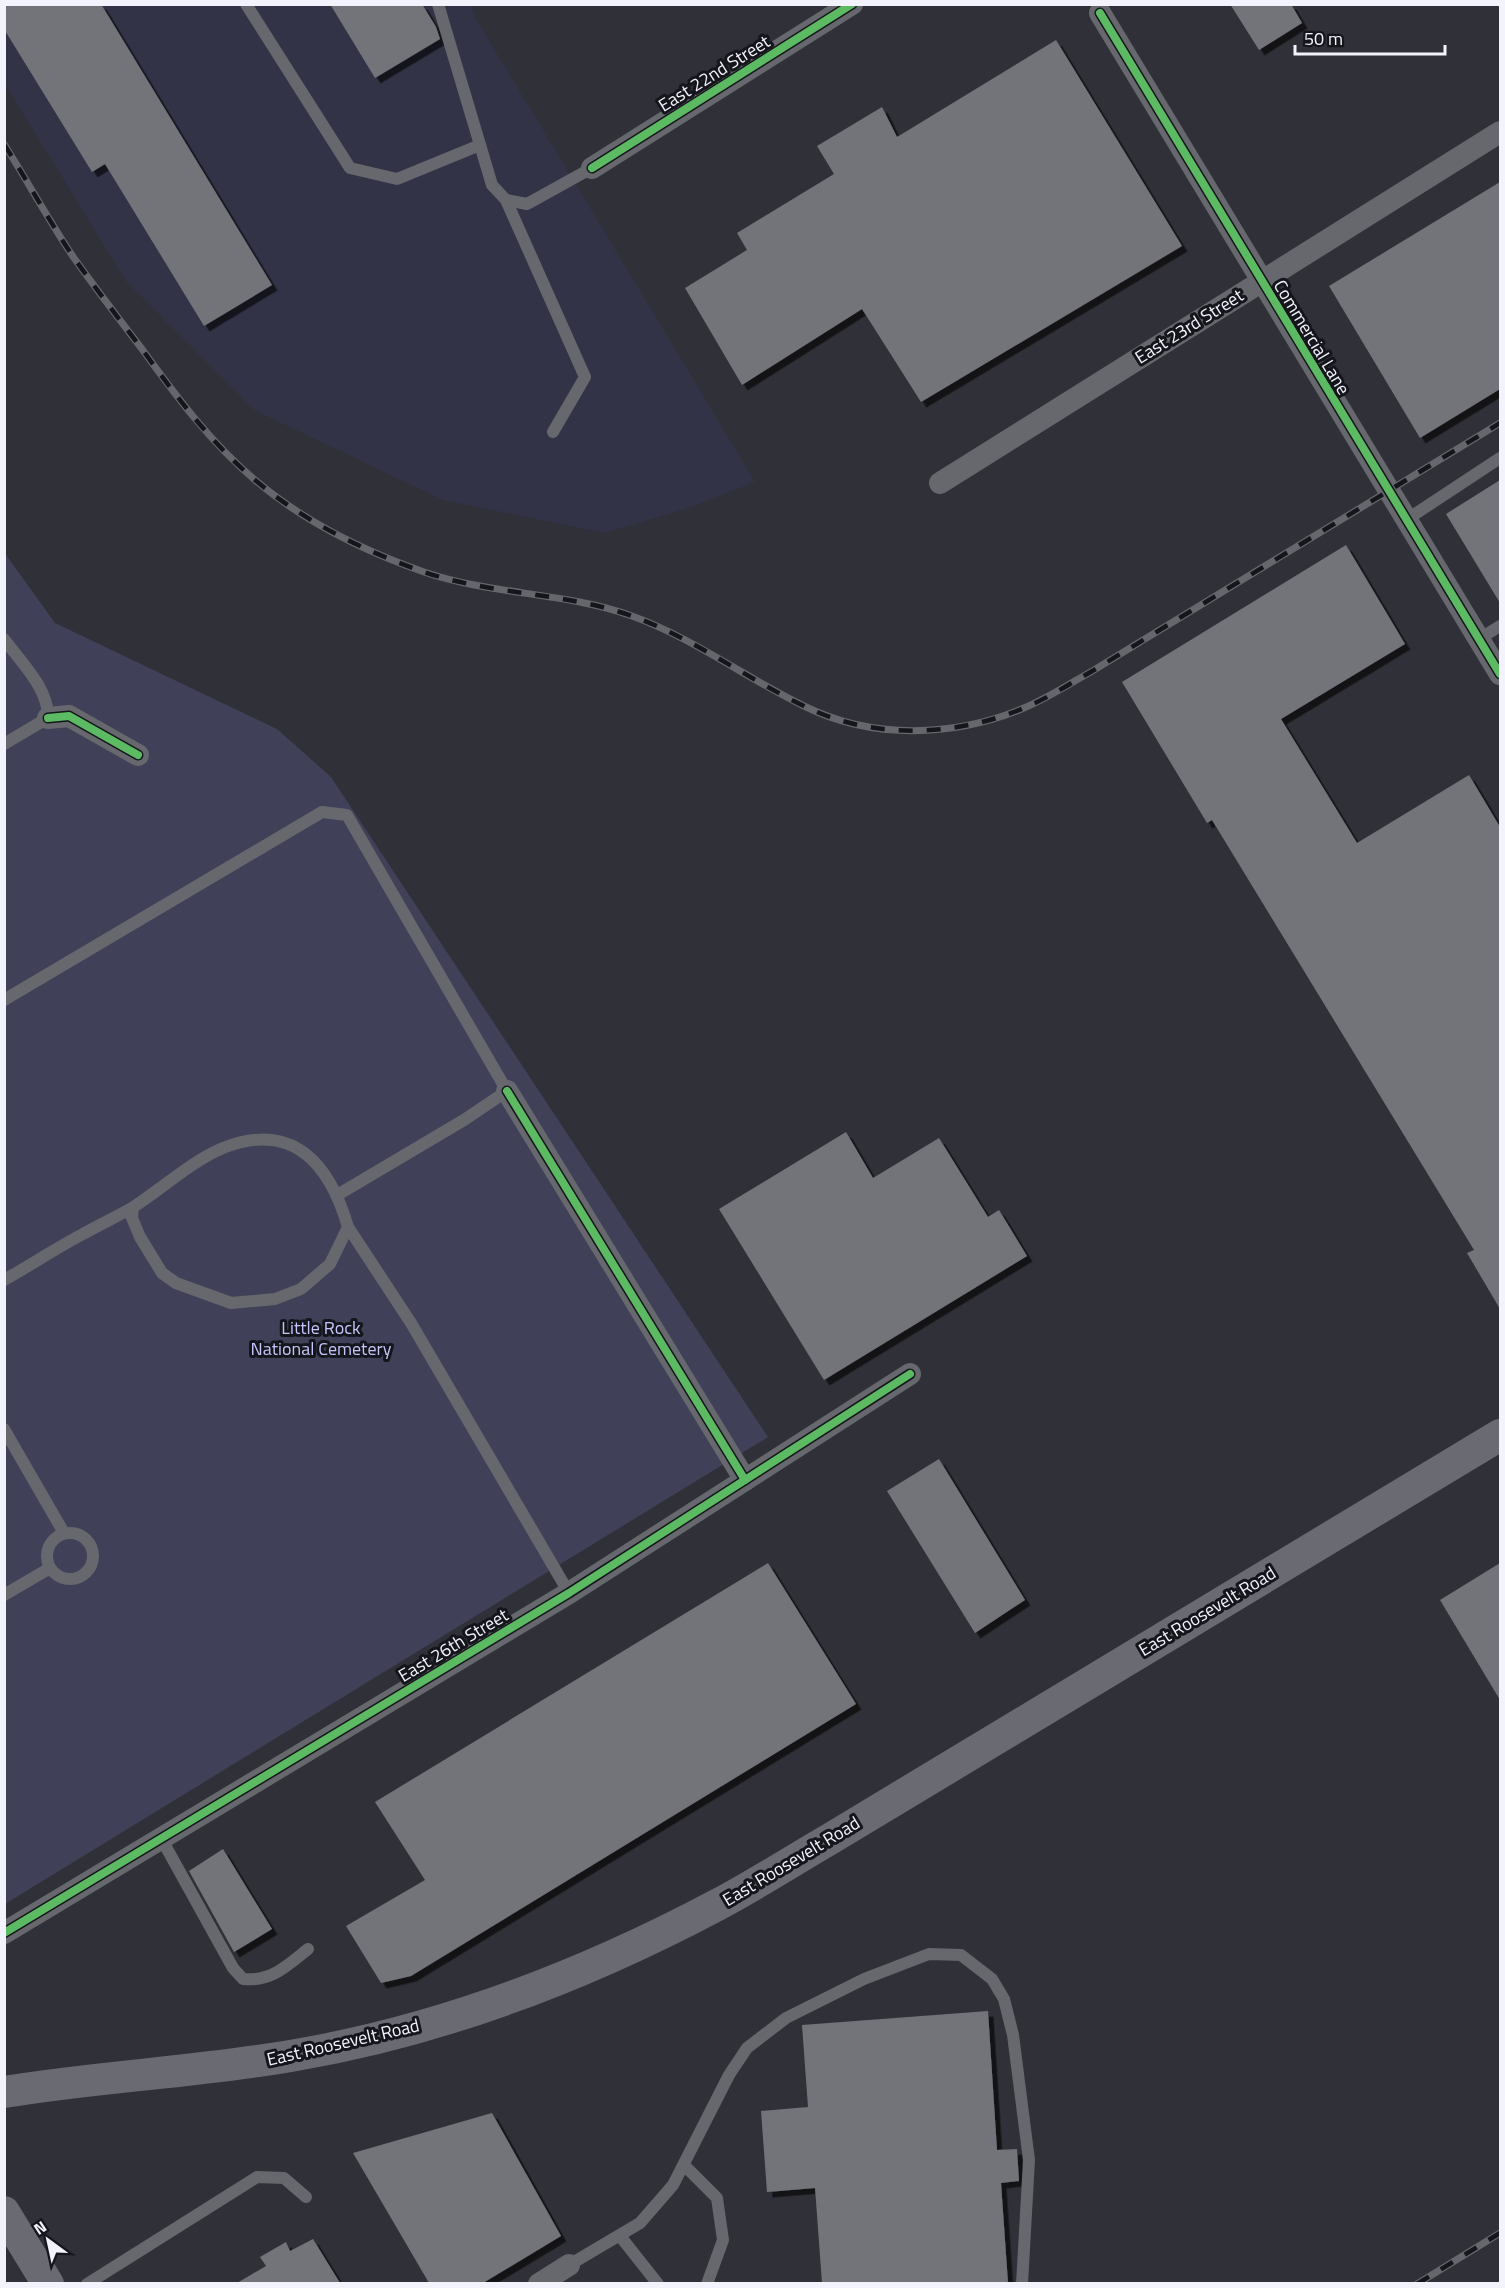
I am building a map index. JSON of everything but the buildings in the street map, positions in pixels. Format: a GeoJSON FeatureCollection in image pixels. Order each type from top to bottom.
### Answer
{"type":"FeatureCollection","features":[{"type":"Feature","properties":{"kind":"main road","name":"East Roosevelt Road"},"geometry":{"type":"LineString","coordinates":[[4,2092],[74,2081],[262,2061],[329,2049],[414,2027],[495,2001],[559,1978],[632,1947],[718,1905],[830,1839],[1500,1435]]}},
{"type":"Feature","properties":{"kind":"main road"},"geometry":{"type":"LineString","coordinates":[[4,2212],[48,2283]]}},
{"type":"Feature","properties":{"kind":"street","name":"East 22nd Street"},"geometry":{"type":"LineString","coordinates":[[592,168],[852,4]]}},
{"type":"Feature","properties":{"kind":"street","name":"Commercial Lane"},"geometry":{"type":"LineString","coordinates":[[1100,13],[1260,281],[1500,674]]}},
{"type":"Feature","properties":{"kind":"street","name":"East 23rd Street"},"geometry":{"type":"LineString","coordinates":[[940,483],[1500,132]]}},
{"type":"Feature","properties":{"kind":"street"},"geometry":{"type":"LineString","coordinates":[[48,718],[69,716],[138,755]]}},
{"type":"Feature","properties":{"kind":"street"},"geometry":{"type":"LineString","coordinates":[[507,1091],[745,1480]]}},
{"type":"Feature","properties":{"kind":"street","name":"East 26th Street"},"geometry":{"type":"LineString","coordinates":[[4,1933],[569,1593],[910,1374]]}},
{"type":"Feature","properties":{"kind":"street"},"geometry":{"type":"LineString","coordinates":[[539,2283],[569,2265]]}},
{"type":"Feature","properties":{"kind":"lane"},"geometry":{"type":"LineString","coordinates":[[246,4],[350,168],[397,179],[480,146]]}},
{"type":"Feature","properties":{"kind":"lane"},"geometry":{"type":"LineString","coordinates":[[438,4],[492,185],[506,200],[585,377],[553,432]]}},
{"type":"Feature","properties":{"kind":"lane"},"geometry":{"type":"LineString","coordinates":[[506,200],[527,204],[592,168]]}},
{"type":"Feature","properties":{"kind":"lane"},"geometry":{"type":"LineString","coordinates":[[1406,520],[1500,458]]}},
{"type":"Feature","properties":{"kind":"lane"},"geometry":{"type":"LineString","coordinates":[[1479,639],[1500,626]]}},
{"type":"Feature","properties":{"kind":"lane"},"geometry":{"type":"LineString","coordinates":[[4,639],[44,694],[49,706],[48,718],[4,744]]}},
{"type":"Feature","properties":{"kind":"lane"},"geometry":{"type":"LineString","coordinates":[[4,1000],[322,812],[347,815],[507,1091],[464,1120],[339,1194]]}},
{"type":"Feature","properties":{"kind":"lane"},"geometry":{"type":"LineString","coordinates":[[4,1280],[133,1207],[223,1149],[248,1142],[279,1140],[298,1148],[317,1163],[339,1194],[348,1227],[411,1323],[569,1593]]}},
{"type":"Feature","properties":{"kind":"lane"},"geometry":{"type":"LineString","coordinates":[[133,1207],[132,1218],[140,1238],[162,1273],[176,1283],[231,1303],[276,1299],[301,1289],[330,1264],[348,1227]]}},
{"type":"Feature","properties":{"kind":"lane"},"geometry":{"type":"LineString","coordinates":[[4,1429],[64,1533]]}},
{"type":"Feature","properties":{"kind":"lane"},"geometry":{"type":"LineString","coordinates":[[64,1533],[80,1534],[91,1545],[93,1560],[90,1568],[78,1578],[70,1579],[56,1574],[50,1568],[46,1554],[48,1547],[52,1541],[64,1533]]}},
{"type":"Feature","properties":{"kind":"lane"},"geometry":{"type":"LineString","coordinates":[[4,1595],[50,1568]]}},
{"type":"Feature","properties":{"kind":"lane"},"geometry":{"type":"LineString","coordinates":[[161,1838],[233,1968],[243,1979],[255,1980],[276,1974],[308,1949]]}},
{"type":"Feature","properties":{"kind":"lane"},"geometry":{"type":"LineString","coordinates":[[569,2265],[640,2223],[673,2185],[729,2075],[747,2048],[786,2018],[864,1979],[929,1954],[961,1955],[992,1979],[1004,1999],[1012,2035],[1029,2160],[1022,2283]]}},
{"type":"Feature","properties":{"kind":"lane"},"geometry":{"type":"LineString","coordinates":[[684,2165],[717,2198],[723,2240],[707,2283]]}},
{"type":"Feature","properties":{"kind":"lane"},"geometry":{"type":"LineString","coordinates":[[87,2283],[257,2177],[284,2178],[306,2197]]}},
{"type":"Feature","properties":{"kind":"lane"},"geometry":{"type":"LineString","coordinates":[[620,2236],[658,2283]]}},
{"type":"Feature","properties":{"kind":"shaded area"},"geometry":{"type":"Polygon","coordinates":[[[5,5],[471,5],[475,17],[755,482],[691,507],[605,533],[443,500],[254,410],[126,281],[5,84],[5,5]]]}},
{"type":"Feature","properties":{"kind":"green space","name":"Little Rock National Cemetery"},"geometry":{"type":"Polygon","coordinates":[[[4,552],[55,623],[277,729],[331,777],[768,1437],[5,1904],[4,552]]]}},
{"type":"Feature","properties":{"kind":"railway"},"geometry":{"type":"LineString","coordinates":[[4,144],[74,258],[181,401],[223,450],[255,480],[293,509],[335,534],[379,555],[449,580],[581,602],[632,616],[676,635],[804,706],[857,725],[914,731],[942,729],[998,718],[1033,704],[1094,670],[1500,423]]}},
{"type":"Feature","properties":{"kind":"railway"},"geometry":{"type":"LineString","coordinates":[[1417,2284],[1500,2233]]}},
{"type":"Feature","properties":{"kind":"cycle path"},"geometry":{"type":"LineString","coordinates":[[592,168],[852,4]]}},
{"type":"Feature","properties":{"kind":"cycle path"},"geometry":{"type":"LineString","coordinates":[[1100,13],[1500,674]]}},
{"type":"Feature","properties":{"kind":"cycle path"},"geometry":{"type":"LineString","coordinates":[[48,718],[69,716],[138,755]]}},
{"type":"Feature","properties":{"kind":"cycle path"},"geometry":{"type":"LineString","coordinates":[[507,1091],[745,1480]]}},
{"type":"Feature","properties":{"kind":"cycle path"},"geometry":{"type":"LineString","coordinates":[[4,1933],[569,1593],[910,1374]]}}]}
